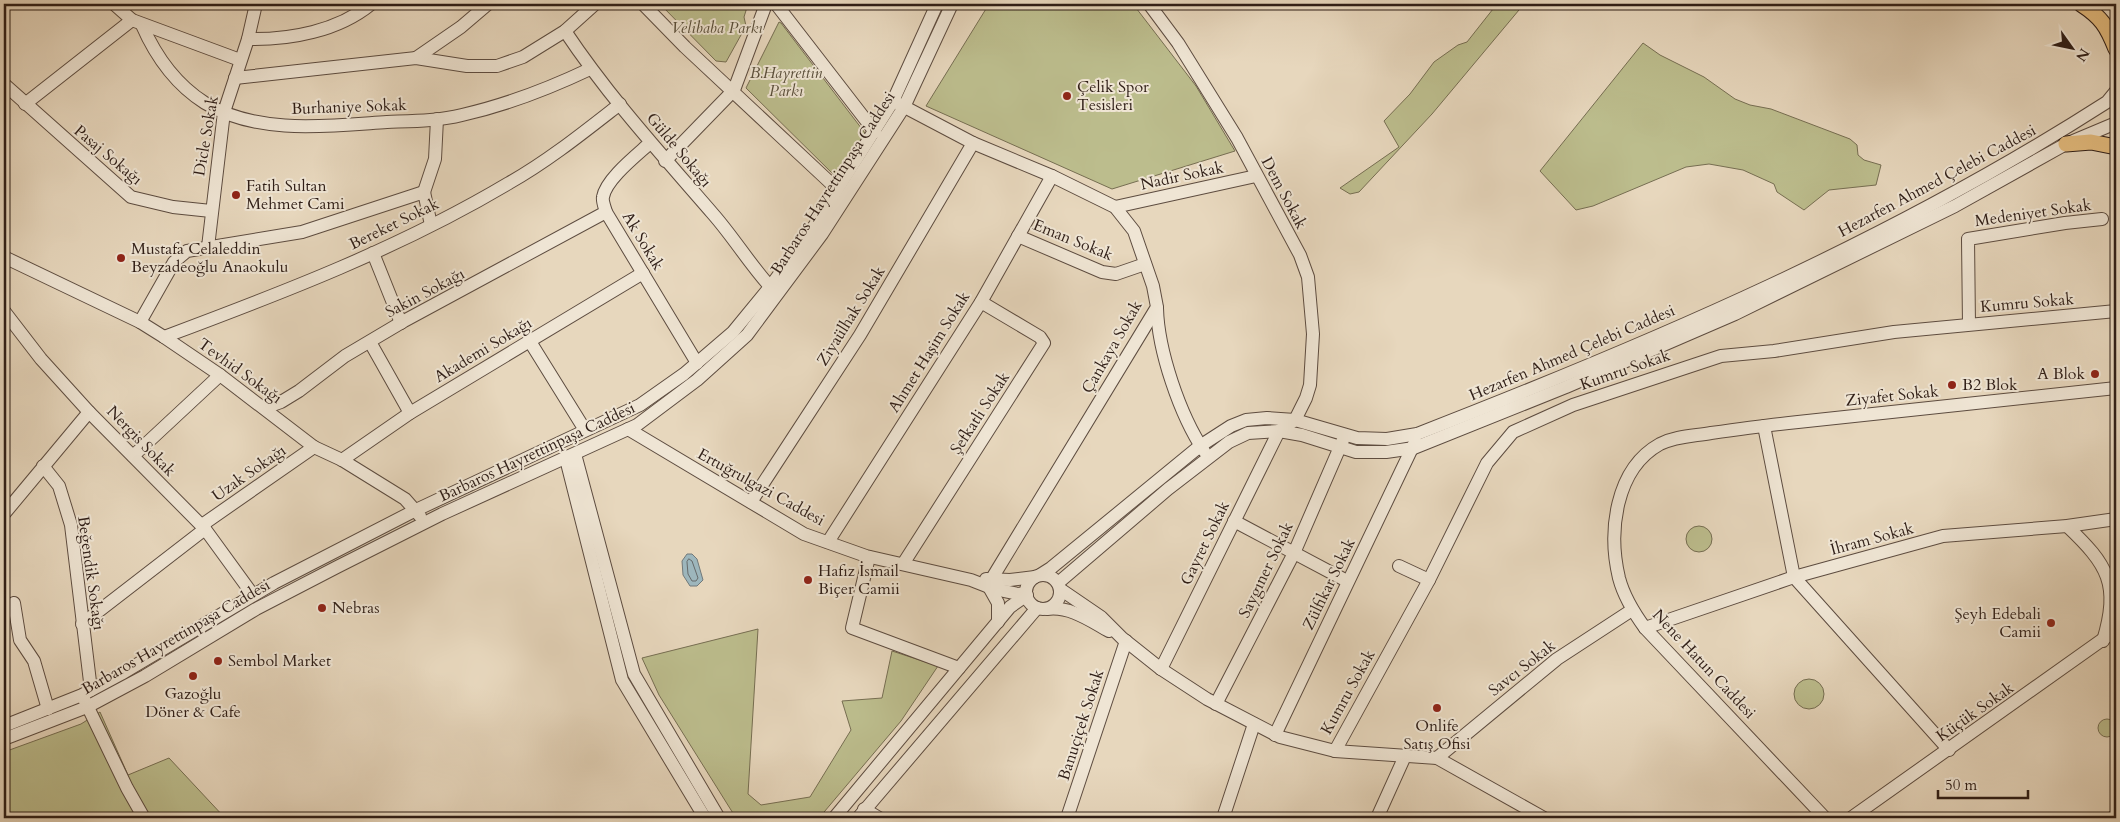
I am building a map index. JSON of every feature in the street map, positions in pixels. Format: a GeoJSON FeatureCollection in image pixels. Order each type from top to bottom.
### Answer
{"type":"FeatureCollection","features":[{"type":"Feature","properties":{"kind":"main road"},"geometry":{"type":"LineString","coordinates":[[2081,4],[2098,15],[2109,30],[2116,49]]}},
{"type":"Feature","properties":{"kind":"main road"},"geometry":{"type":"LineString","coordinates":[[2066,144],[2091,142],[2116,147]]}},
{"type":"Feature","properties":{"kind":"street"},"geometry":{"type":"LineString","coordinates":[[114,4],[137,23],[240,60]]}},
{"type":"Feature","properties":{"kind":"street","name":"Dicle Sokak"},"geometry":{"type":"LineString","coordinates":[[208,247],[224,112],[248,39],[256,4]]}},
{"type":"Feature","properties":{"kind":"street"},"geometry":{"type":"LineString","coordinates":[[248,39],[269,40],[329,27],[354,18],[371,4]]}},
{"type":"Feature","properties":{"kind":"street"},"geometry":{"type":"LineString","coordinates":[[416,58],[461,27],[488,4]]}},
{"type":"Feature","properties":{"kind":"street"},"geometry":{"type":"LineString","coordinates":[[235,78],[416,58],[467,66],[496,66],[523,57],[565,31],[595,4]]}},
{"type":"Feature","properties":{"kind":"street"},"geometry":{"type":"LineString","coordinates":[[644,4],[686,47],[838,189]]}},
{"type":"Feature","properties":{"kind":"street"},"geometry":{"type":"LineString","coordinates":[[665,161],[734,90],[766,4]]}},
{"type":"Feature","properties":{"kind":"street"},"geometry":{"type":"LineString","coordinates":[[776,4],[875,132]]}},
{"type":"Feature","properties":{"kind":"street","name":"Barbaros Hayrettinpaşa Caddesi"},"geometry":{"type":"LineString","coordinates":[[4,739],[87,707],[152,672],[256,609],[424,522],[628,429],[650,416],[732,351],[774,292],[875,132],[898,104],[937,4]]}},
{"type":"Feature","properties":{"kind":"street","name":"Barbaros Hayrettinpaşa Caddesi"},"geometry":{"type":"LineString","coordinates":[[4,726],[86,692],[121,674],[253,595],[416,510],[640,405],[670,385],[733,332],[774,292],[822,234],[898,104],[952,4]]}},
{"type":"Feature","properties":{"kind":"street","name":"Dem Sokak"},"geometry":{"type":"LineString","coordinates":[[1149,4],[1188,59],[1237,138],[1300,255],[1310,291],[1312,366],[1306,398],[1295,420]]}},
{"type":"Feature","properties":{"kind":"street"},"geometry":{"type":"LineString","coordinates":[[25,104],[137,23]]}},
{"type":"Feature","properties":{"kind":"street","name":"Burhaniye Sokak"},"geometry":{"type":"LineString","coordinates":[[137,23],[153,51],[178,82],[205,103],[224,112],[284,125],[332,127],[437,119],[463,115],[521,97],[590,69]]}},
{"type":"Feature","properties":{"kind":"street","name":"Gülde Sokağı"},"geometry":{"type":"LineString","coordinates":[[565,31],[590,69],[665,161],[714,216],[774,292]]}},
{"type":"Feature","properties":{"kind":"street","name":"Pasaj Sokağı"},"geometry":{"type":"LineString","coordinates":[[4,84],[131,197],[173,207],[211,212]]}},
{"type":"Feature","properties":{"kind":"street","name":"Hezarfen Ahmed Çelebi Caddesi"},"geometry":{"type":"LineString","coordinates":[[1038,576],[1051,568],[1200,446],[1231,426],[1246,420],[1266,418],[1295,420],[1357,438],[1387,439],[1417,434],[1682,324],[1882,231],[2018,159],[2107,102],[2116,90]]}},
{"type":"Feature","properties":{"kind":"street","name":"Bereket Sokak"},"geometry":{"type":"LineString","coordinates":[[164,337],[302,285],[431,225],[510,183],[620,104]]}},
{"type":"Feature","properties":{"kind":"street","name":"Çankaya Sokak"},"geometry":{"type":"LineString","coordinates":[[898,104],[973,143],[1052,176],[1115,207],[1134,231],[1153,286],[1156,307],[990,583]]}},
{"type":"Feature","properties":{"kind":"street"},"geometry":{"type":"LineString","coordinates":[[431,225],[424,192],[435,159],[437,119]]}},
{"type":"Feature","properties":{"kind":"street","name":"Hezarfen Ahmed Çelebi Caddesi"},"geometry":{"type":"LineString","coordinates":[[1059,586],[1124,526],[1208,457],[1228,442],[1248,433],[1278,431],[1302,435],[1356,452],[1386,452],[1414,448],[1574,384],[1735,314],[1955,206],[2066,144],[2116,123]]}},
{"type":"Feature","properties":{"kind":"street","name":"Ak Sokak"},"geometry":{"type":"LineString","coordinates":[[650,143],[610,182],[603,197],[606,212],[697,363]]}},
{"type":"Feature","properties":{"kind":"street","name":"Ziyaülhak Sokak"},"geometry":{"type":"LineString","coordinates":[[751,502],[860,335],[973,143]]}},
{"type":"Feature","properties":{"kind":"street","name":"Ahmet Haşim Sokak"},"geometry":{"type":"LineString","coordinates":[[828,542],[981,302],[1052,176]]}},
{"type":"Feature","properties":{"kind":"street","name":"Nadir Sokak"},"geometry":{"type":"LineString","coordinates":[[1115,207],[1256,176]]}},
{"type":"Feature","properties":{"kind":"street"},"geometry":{"type":"LineString","coordinates":[[140,322],[174,262],[187,251],[302,232],[424,192]]}},
{"type":"Feature","properties":{"kind":"street","name":"Sakin Sokağı"},"geometry":{"type":"LineString","coordinates":[[264,408],[282,402],[345,356],[401,323],[606,212]]}},
{"type":"Feature","properties":{"kind":"street","name":"Medeniyet Sokak"},"geometry":{"type":"LineString","coordinates":[[1969,324],[1968,239],[2102,219]]}},
{"type":"Feature","properties":{"kind":"street","name":"Eman Sokak"},"geometry":{"type":"LineString","coordinates":[[1018,236],[1102,272],[1116,274],[1146,264]]}},
{"type":"Feature","properties":{"kind":"street"},"geometry":{"type":"LineString","coordinates":[[373,252],[401,323]]}},
{"type":"Feature","properties":{"kind":"street","name":"Tevhid Sokağı"},"geometry":{"type":"LineString","coordinates":[[4,257],[140,322],[164,337],[220,375],[314,446],[342,460],[405,499],[424,522]]}},
{"type":"Feature","properties":{"kind":"street"},"geometry":{"type":"LineString","coordinates":[[4,269],[23,267]]}},
{"type":"Feature","properties":{"kind":"street","name":"Akademi Sokağı"},"geometry":{"type":"LineString","coordinates":[[342,460],[410,413],[643,272]]}},
{"type":"Feature","properties":{"kind":"street","name":"Şefkatli Sokak"},"geometry":{"type":"LineString","coordinates":[[903,564],[1044,343],[1040,336],[981,302]]}},
{"type":"Feature","properties":{"kind":"street"},"geometry":{"type":"LineString","coordinates":[[1156,307],[1158,330],[1183,413],[1200,446],[1208,457]]}},
{"type":"Feature","properties":{"kind":"street","name":"Nergis Sokak"},"geometry":{"type":"LineString","coordinates":[[4,311],[41,359],[89,412],[204,527],[253,595]]}},
{"type":"Feature","properties":{"kind":"street","name":"Kumru Sokak"},"geometry":{"type":"LineString","coordinates":[[1335,751],[1429,580],[1487,463],[1513,432],[1573,405],[1721,356],[1969,324],[2116,311]]}},
{"type":"Feature","properties":{"kind":"street"},"geometry":{"type":"LineString","coordinates":[[529,340],[585,430]]}},
{"type":"Feature","properties":{"kind":"street"},"geometry":{"type":"LineString","coordinates":[[370,342],[410,413]]}},
{"type":"Feature","properties":{"kind":"street"},"geometry":{"type":"LineString","coordinates":[[133,456],[220,375]]}},
{"type":"Feature","properties":{"kind":"street","name":"Ziyafet Sokak"},"geometry":{"type":"LineString","coordinates":[[1671,439],[1764,426],[2116,388]]}},
{"type":"Feature","properties":{"kind":"street"},"geometry":{"type":"LineString","coordinates":[[4,514],[89,412]]}},
{"type":"Feature","properties":{"kind":"street"},"geometry":{"type":"LineString","coordinates":[[1278,431],[1295,420]]}},
{"type":"Feature","properties":{"kind":"street"},"geometry":{"type":"LineString","coordinates":[[1764,426],[1794,577],[1949,750]]}},
{"type":"Feature","properties":{"kind":"street","name":"Ertuğrulgazi Caddesi"},"geometry":{"type":"LineString","coordinates":[[628,429],[804,534],[869,557],[990,583],[1018,594],[1026,594]]}},
{"type":"Feature","properties":{"kind":"street","name":"Gayret Sokak"},"geometry":{"type":"LineString","coordinates":[[1161,669],[1278,431]]}},
{"type":"Feature","properties":{"kind":"street","name":"Zülfikar Sokak"},"geometry":{"type":"LineString","coordinates":[[1275,735],[1347,581],[1414,448],[1417,434]]}},
{"type":"Feature","properties":{"kind":"street","name":"Saygıner Sokak"},"geometry":{"type":"LineString","coordinates":[[1216,704],[1294,553],[1345,435]]}},
{"type":"Feature","properties":{"kind":"street","name":"Nene Hatun Caddesi"},"geometry":{"type":"LineString","coordinates":[[1671,439],[1647,453],[1638,461],[1622,488],[1618,508],[1616,562],[1620,580],[1632,610],[1646,628],[1825,818]]}},
{"type":"Feature","properties":{"kind":"street","name":"Uzak Sokağı"},"geometry":{"type":"LineString","coordinates":[[82,624],[204,527],[314,446]]}},
{"type":"Feature","properties":{"kind":"street"},"geometry":{"type":"LineString","coordinates":[[570,456],[622,680],[705,818]]}},
{"type":"Feature","properties":{"kind":"street"},"geometry":{"type":"LineString","coordinates":[[570,456],[634,674],[719,818]]}},
{"type":"Feature","properties":{"kind":"street","name":"Beğendik Sokağı"},"geometry":{"type":"LineString","coordinates":[[43,466],[59,486],[71,525],[82,624],[87,707],[144,818]]}},
{"type":"Feature","properties":{"kind":"street","name":"İhram Sokak"},"geometry":{"type":"LineString","coordinates":[[1646,628],[1794,577],[1943,536],[2067,526],[2116,519]]}},
{"type":"Feature","properties":{"kind":"street"},"geometry":{"type":"LineString","coordinates":[[1234,521],[1347,581]]}},
{"type":"Feature","properties":{"kind":"street"},"geometry":{"type":"LineString","coordinates":[[2067,526],[2091,549],[2108,577],[2111,615],[2103,641]]}},
{"type":"Feature","properties":{"kind":"street"},"geometry":{"type":"LineString","coordinates":[[869,557],[852,628],[959,668]]}},
{"type":"Feature","properties":{"kind":"street"},"geometry":{"type":"LineString","coordinates":[[1399,566],[1429,580]]}},
{"type":"Feature","properties":{"kind":"street"},"geometry":{"type":"LineString","coordinates":[[1124,640],[1078,614],[1058,608],[1042,608],[1030,603],[1026,594],[1028,584],[1038,576],[1051,576],[1059,586],[1101,617],[1124,640],[1161,669],[1216,704],[1275,735],[1335,751],[1437,758],[1544,818]]}},
{"type":"Feature","properties":{"kind":"street","name":"Ertuğrulgazi Caddesi"},"geometry":{"type":"LineString","coordinates":[[990,583],[1038,576]]}},
{"type":"Feature","properties":{"kind":"street"},"geometry":{"type":"LineString","coordinates":[[990,583],[998,603],[998,622]]}},
{"type":"Feature","properties":{"kind":"street"},"geometry":{"type":"LineString","coordinates":[[880,818],[861,814],[1042,608],[1058,600],[1059,586]]}},
{"type":"Feature","properties":{"kind":"street"},"geometry":{"type":"LineString","coordinates":[[834,818],[1010,608],[1026,594]]}},
{"type":"Feature","properties":{"kind":"street"},"geometry":{"type":"LineString","coordinates":[[14,603],[20,640],[34,661],[48,709]]}},
{"type":"Feature","properties":{"kind":"street","name":"Savcı Sokak"},"geometry":{"type":"LineString","coordinates":[[1437,758],[1557,659],[1632,610]]}},
{"type":"Feature","properties":{"kind":"street","name":"Küçük Sokak"},"geometry":{"type":"LineString","coordinates":[[1850,818],[1949,750],[2116,630]]}},
{"type":"Feature","properties":{"kind":"street","name":"Banuçiçek Sokak"},"geometry":{"type":"LineString","coordinates":[[1067,818],[1124,640]]}},
{"type":"Feature","properties":{"kind":"street"},"geometry":{"type":"LineString","coordinates":[[1223,818],[1254,724]]}},
{"type":"Feature","properties":{"kind":"street"},"geometry":{"type":"LineString","coordinates":[[1377,818],[1405,756]]}},
{"type":"Feature","properties":{"kind":"street"},"geometry":{"type":"LineString","coordinates":[[2112,818],[2116,816]]}},
{"type":"Feature","properties":{"kind":"green space","name":"Velibaba Parkı"},"geometry":{"type":"Polygon","coordinates":[[[660,4],[748,4],[744,17],[746,26],[726,62],[716,61],[660,4]]]}},
{"type":"Feature","properties":{"kind":"green space","name":"Çelik Spor Tesisleri"},"geometry":{"type":"Polygon","coordinates":[[[989,4],[1133,4],[1196,86],[1235,151],[1112,189],[926,106],[989,4]]]}},
{"type":"Feature","properties":{"kind":"green space"},"geometry":{"type":"Polygon","coordinates":[[[1491,4],[1524,4],[1432,114],[1359,192],[1350,194],[1340,188],[1399,147],[1384,121],[1410,94],[1434,62],[1458,45],[1467,42],[1493,9],[1491,4]]]}},
{"type":"Feature","properties":{"kind":"green space","name":"B.Hayrettin Parkı"},"geometry":{"type":"Polygon","coordinates":[[[779,22],[865,133],[837,178],[746,88],[779,22]]]}},
{"type":"Feature","properties":{"kind":"green space"},"geometry":{"type":"Polygon","coordinates":[[[1643,43],[1660,55],[1704,77],[1735,99],[1750,105],[1771,109],[1850,139],[1857,145],[1858,155],[1864,160],[1881,165],[1876,185],[1829,190],[1804,210],[1777,192],[1774,184],[1743,170],[1709,164],[1686,167],[1593,206],[1576,210],[1540,171],[1643,43]]]}},
{"type":"Feature","properties":{"kind":"green space"},"geometry":{"type":"Polygon","coordinates":[[[1699,526],[1708,530],[1712,539],[1708,548],[1699,552],[1690,548],[1686,539],[1690,530],[1699,526]]]}},
{"type":"Feature","properties":{"kind":"green space"},"geometry":{"type":"Polygon","coordinates":[[[758,629],[748,794],[761,805],[810,797],[851,730],[842,701],[882,698],[892,651],[938,666],[901,721],[819,818],[736,818],[659,695],[642,658],[758,629]]]}},
{"type":"Feature","properties":{"kind":"green space"},"geometry":{"type":"Polygon","coordinates":[[[1809,679],[1815,680],[1823,688],[1823,700],[1815,708],[1809,709],[1803,708],[1795,700],[1794,694],[1795,688],[1803,680],[1809,679]]]}},
{"type":"Feature","properties":{"kind":"green space"},"geometry":{"type":"Polygon","coordinates":[[[100,712],[128,775],[169,758],[225,818],[4,818],[4,752],[81,724],[100,712]]]}},
{"type":"Feature","properties":{"kind":"green space"},"geometry":{"type":"Polygon","coordinates":[[[2103,719],[2111,719],[2116,724],[2114,735],[2103,737],[2098,732],[2098,724],[2103,719]]]}},
{"type":"Feature","properties":{"kind":"water"},"geometry":{"type":"Polygon","coordinates":[[[687,554],[692,554],[697,559],[703,580],[697,586],[690,586],[683,575],[682,561],[687,554]]]}},
{"type":"Feature","properties":{"kind":"place","name":"Çelik Spor Tesisleri"},"geometry":{"type":"Point","coordinates":[1067,96]}},
{"type":"Feature","properties":{"kind":"place","name":"Fatih Sultan Mehmet Cami"},"geometry":{"type":"Point","coordinates":[236,195]}},
{"type":"Feature","properties":{"kind":"place","name":"Mustafa Celaleddin Beyzadeoğlu Anaokulu"},"geometry":{"type":"Point","coordinates":[121,258]}},
{"type":"Feature","properties":{"kind":"place","name":"A Blok"},"geometry":{"type":"Point","coordinates":[2095,374]}},
{"type":"Feature","properties":{"kind":"place","name":"B2 Blok"},"geometry":{"type":"Point","coordinates":[1952,385]}},
{"type":"Feature","properties":{"kind":"place","name":"Hafız İsmail Biçer Camii"},"geometry":{"type":"Point","coordinates":[808,580]}},
{"type":"Feature","properties":{"kind":"place","name":"Nebras"},"geometry":{"type":"Point","coordinates":[322,608]}},
{"type":"Feature","properties":{"kind":"place","name":"Şeyh Edebali Camii"},"geometry":{"type":"Point","coordinates":[2051,623]}},
{"type":"Feature","properties":{"kind":"place","name":"Sembol Market"},"geometry":{"type":"Point","coordinates":[218,661]}},
{"type":"Feature","properties":{"kind":"place","name":"Gazoğlu Döner & Cafe"},"geometry":{"type":"Point","coordinates":[193,676]}},
{"type":"Feature","properties":{"kind":"place","name":"Onlife Satış Ofisi"},"geometry":{"type":"Point","coordinates":[1437,708]}}]}
